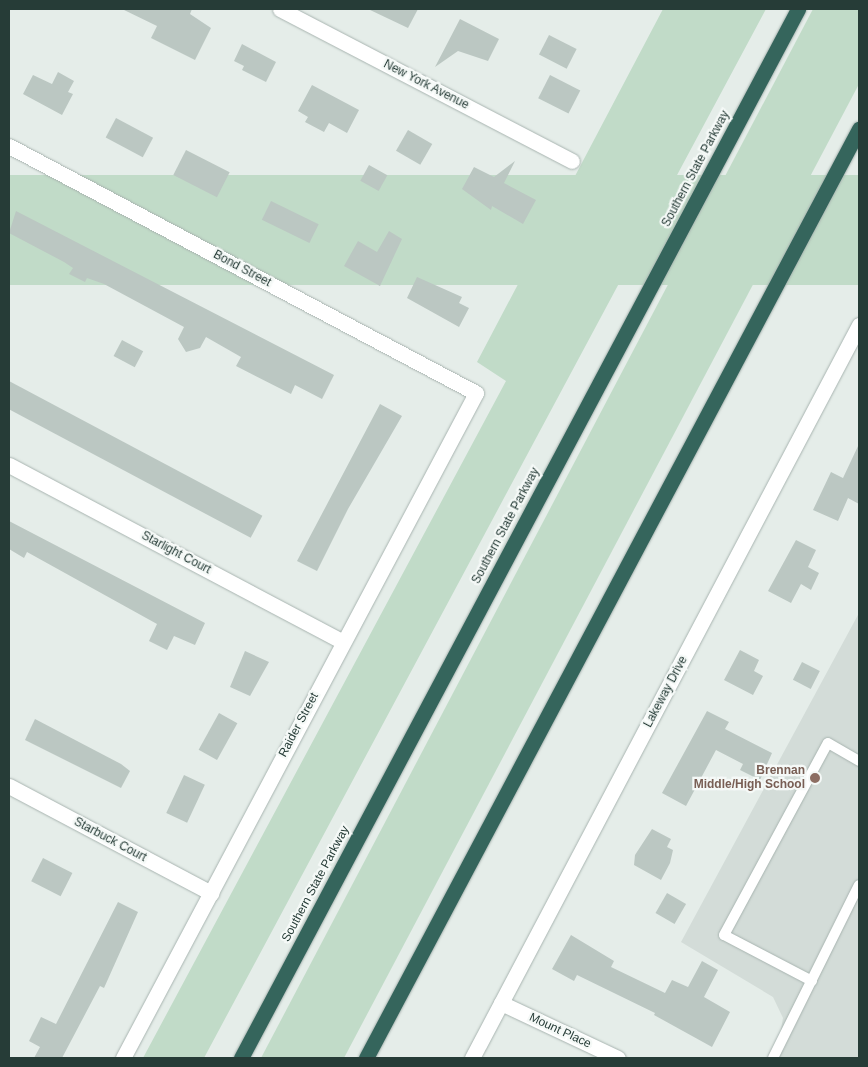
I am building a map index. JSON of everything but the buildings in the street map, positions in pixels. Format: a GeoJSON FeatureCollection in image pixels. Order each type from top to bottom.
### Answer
{"type":"FeatureCollection","features":[{"type":"Feature","properties":{"kind":"highway","name":"Southern State Parkway"},"geometry":{"type":"LineString","coordinates":[[241,1058],[798,9]]}},
{"type":"Feature","properties":{"kind":"highway"},"geometry":{"type":"LineString","coordinates":[[366,1058],[859,129]]}},
{"type":"Feature","properties":{"kind":"street","name":"New York Avenue"},"geometry":{"type":"LineString","coordinates":[[280,9],[572,161]]}},
{"type":"Feature","properties":{"kind":"street","name":"Bond Street"},"geometry":{"type":"LineString","coordinates":[[9,146],[476,392]]}},
{"type":"Feature","properties":{"kind":"street","name":"Lakeway Drive"},"geometry":{"type":"LineString","coordinates":[[472,1058],[859,325]]}},
{"type":"Feature","properties":{"kind":"street","name":"Raider Street"},"geometry":{"type":"LineString","coordinates":[[123,1058],[476,392]]}},
{"type":"Feature","properties":{"kind":"street","name":"Starlight Court"},"geometry":{"type":"LineString","coordinates":[[9,465],[343,642]]}},
{"type":"Feature","properties":{"kind":"street","name":"Starbuck Court"},"geometry":{"type":"LineString","coordinates":[[9,786],[211,893]]}},
{"type":"Feature","properties":{"kind":"street","name":"Mount Place"},"geometry":{"type":"LineString","coordinates":[[501,1003],[618,1058]]}},
{"type":"Feature","properties":{"kind":"lane"},"geometry":{"type":"LineString","coordinates":[[812,981],[724,935],[828,743],[859,761]]}},
{"type":"Feature","properties":{"kind":"lane"},"geometry":{"type":"LineString","coordinates":[[773,1058],[859,885]]}},
{"type":"Feature","properties":{"kind":"shaded area","name":"Brennan Middle/High School"},"geometry":{"type":"Polygon","coordinates":[[[859,613],[859,1058],[776,1058],[783,1018],[773,997],[681,942],[859,613]]]}},
{"type":"Feature","properties":{"kind":"green space"},"geometry":{"type":"Polygon","coordinates":[[[663,9],[766,9],[204,1058],[143,1058],[506,381],[477,362],[663,9]]]}},
{"type":"Feature","properties":{"kind":"green space"},"geometry":{"type":"Polygon","coordinates":[[[813,9],[859,9],[859,84],[344,1058],[261,1058],[813,9]]]}},
{"type":"Feature","properties":{"kind":"green space"},"geometry":{"type":"Polygon","coordinates":[[[9,175],[859,175],[859,285],[9,285],[9,175]]]}},
{"type":"Feature","properties":{"kind":"place","name":"Brennan Middle/High School"},"geometry":{"type":"Point","coordinates":[815,778]}}]}
